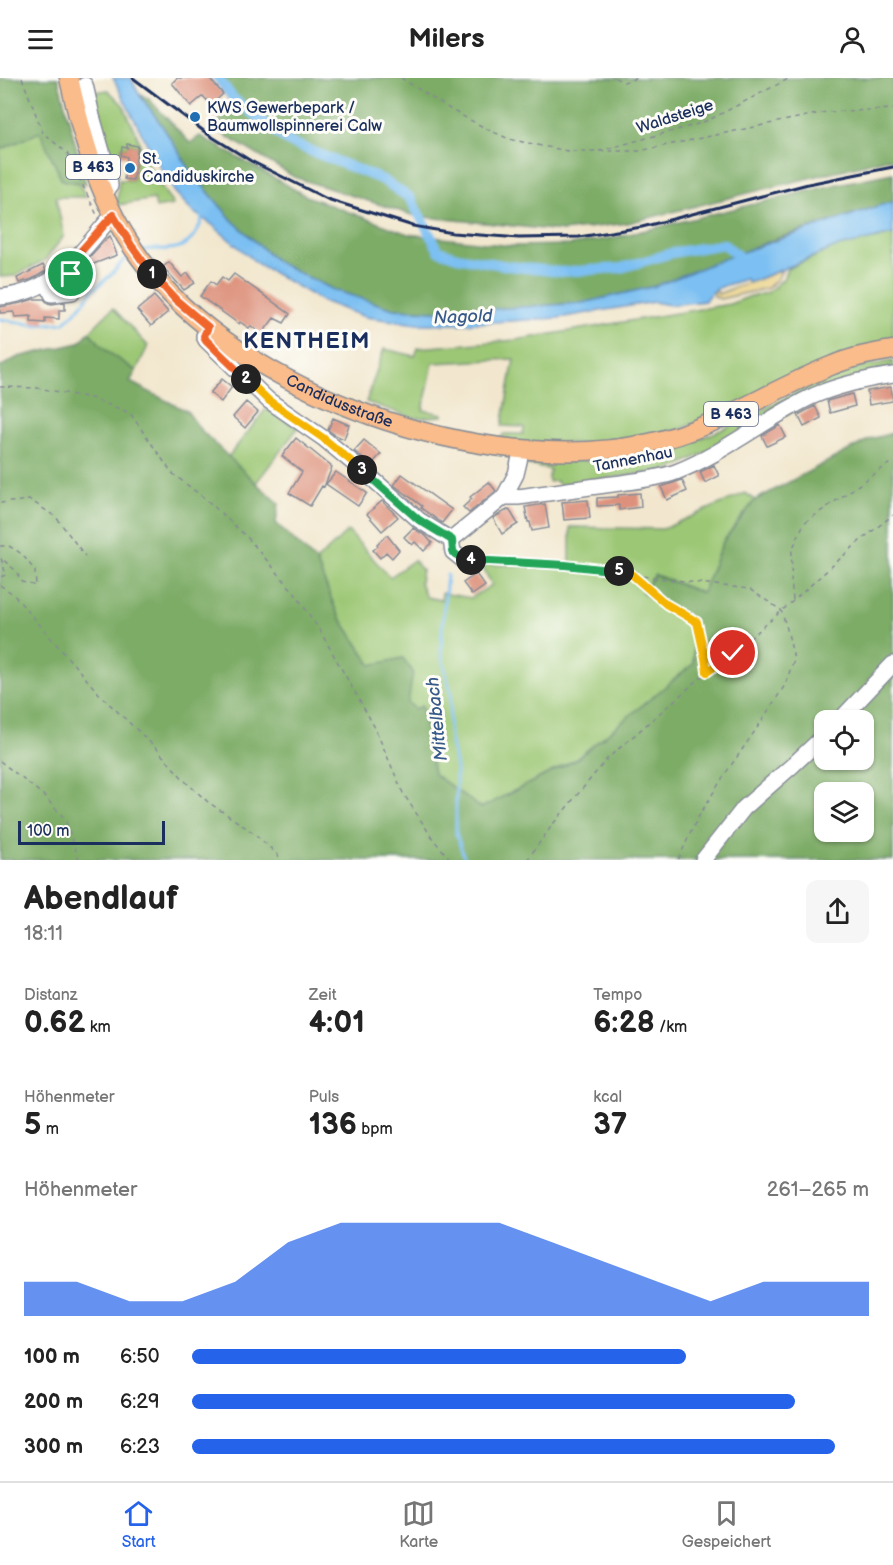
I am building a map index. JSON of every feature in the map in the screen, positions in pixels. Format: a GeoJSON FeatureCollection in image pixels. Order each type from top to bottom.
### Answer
{"type":"FeatureCollection","features":[{"type":"Feature","properties":{"kind":"main road","name":"Candidusstraße"},"geometry":{"type":"LineString","coordinates":[[77,81],[88,153],[104,195],[108,221],[176,300],[208,327],[268,368],[355,409],[400,424],[453,439],[522,449],[592,451],[622,448],[679,435],[712,422],[835,364],[867,354],[893,350]]}},
{"type":"Feature","properties":{"kind":"street"},"geometry":{"type":"LineString","coordinates":[[0,297],[19,295],[47,282],[67,267],[108,221]]}},
{"type":"Feature","properties":{"kind":"street"},"geometry":{"type":"LineString","coordinates":[[47,282],[52,294],[72,292],[71,274],[67,267]]}},
{"type":"Feature","properties":{"kind":"street"},"geometry":{"type":"LineString","coordinates":[[208,327],[204,336],[206,340],[268,400],[323,438],[419,520],[452,540]]}},
{"type":"Feature","properties":{"kind":"street","name":"Tannenhau"},"geometry":{"type":"LineString","coordinates":[[504,497],[635,481],[675,472],[703,460],[782,413],[830,389],[893,375]]}},
{"type":"Feature","properties":{"kind":"street"},"geometry":{"type":"LineString","coordinates":[[452,540],[504,497],[516,474],[522,449]]}},
{"type":"Feature","properties":{"kind":"street"},"geometry":{"type":"LineString","coordinates":[[452,540],[453,552],[463,560],[478,560]]}},
{"type":"Feature","properties":{"kind":"street"},"geometry":{"type":"LineString","coordinates":[[849,710],[893,664]]}},
{"type":"Feature","properties":{"kind":"street"},"geometry":{"type":"LineString","coordinates":[[704,860],[744,808],[814,746]]}},
{"type":"Feature","properties":{"kind":"path"},"geometry":{"type":"LineString","coordinates":[[22,78],[43,132],[67,153],[108,221]]}},
{"type":"Feature","properties":{"kind":"path"},"geometry":{"type":"LineString","coordinates":[[401,78],[453,111],[489,130],[542,147],[568,151],[639,151],[826,112],[893,109]]}},
{"type":"Feature","properties":{"kind":"path"},"geometry":{"type":"LineString","coordinates":[[615,78],[624,82],[636,78]]}},
{"type":"Feature","properties":{"kind":"path","name":"Waldsteige"},"geometry":{"type":"LineString","coordinates":[[595,152],[709,120],[790,78]]}},
{"type":"Feature","properties":{"kind":"path"},"geometry":{"type":"LineString","coordinates":[[0,387],[38,388],[91,398],[130,413],[172,473],[208,501],[247,537],[294,592],[320,631],[374,726],[403,793],[433,839],[451,860]]}},
{"type":"Feature","properties":{"kind":"path"},"geometry":{"type":"LineString","coordinates":[[793,601],[792,550],[804,523],[893,461]]}},
{"type":"Feature","properties":{"kind":"path"},"geometry":{"type":"LineString","coordinates":[[0,503],[30,500],[56,517],[85,556]]}},
{"type":"Feature","properties":{"kind":"path"},"geometry":{"type":"LineString","coordinates":[[527,860],[553,824],[607,759],[893,515]]}},
{"type":"Feature","properties":{"kind":"path"},"geometry":{"type":"LineString","coordinates":[[0,546],[9,546],[22,554],[34,571],[36,586],[22,582],[15,570],[1,558],[6,575],[0,577]]}},
{"type":"Feature","properties":{"kind":"path"},"geometry":{"type":"LineString","coordinates":[[478,560],[565,565],[749,589],[781,610],[794,659],[785,685],[724,774],[678,860]]}},
{"type":"Feature","properties":{"kind":"path"},"geometry":{"type":"LineString","coordinates":[[630,573],[666,604],[697,622],[707,672]]}},
{"type":"Feature","properties":{"kind":"path"},"geometry":{"type":"LineString","coordinates":[[0,585],[14,594],[101,696],[154,746],[186,782],[208,802],[254,833],[278,855],[279,860]]}},
{"type":"Feature","properties":{"kind":"path"},"geometry":{"type":"LineString","coordinates":[[0,761],[43,795],[65,819],[78,860]]}},
{"type":"Feature","properties":{"kind":"green space"},"geometry":{"type":"Polygon","coordinates":[[[0,78],[58,78],[86,184],[62,180],[40,132],[0,150],[0,78]]]}},
{"type":"Feature","properties":{"kind":"green space"},"geometry":{"type":"Polygon","coordinates":[[[213,78],[893,78],[893,159],[628,223],[563,231],[415,216],[294,177],[211,127],[235,108],[213,78]]]}},
{"type":"Feature","properties":{"kind":"green space"},"geometry":{"type":"Polygon","coordinates":[[[108,90],[123,105],[144,158],[173,205],[156,208],[154,199],[117,205],[119,180],[133,180],[138,146],[128,144],[127,148],[122,147],[121,155],[108,152],[95,92],[108,90]]]}},
{"type":"Feature","properties":{"kind":"green space"},"geometry":{"type":"Polygon","coordinates":[[[139,94],[149,99],[190,143],[200,136],[306,196],[408,234],[511,246],[570,245],[617,237],[833,185],[893,173],[893,202],[773,240],[656,286],[582,303],[450,312],[394,309],[334,290],[277,262],[232,220],[192,173],[139,94]]]}},
{"type":"Feature","properties":{"kind":"green space"},"geometry":{"type":"Polygon","coordinates":[[[40,131],[62,180],[79,183],[86,197],[56,197],[64,236],[45,260],[15,276],[0,277],[0,150],[40,131]]]}},
{"type":"Feature","properties":{"kind":"green space"},"geometry":{"type":"Polygon","coordinates":[[[893,234],[893,344],[678,430],[609,444],[507,442],[501,437],[504,434],[523,434],[524,427],[502,426],[514,359],[433,363],[423,410],[443,414],[443,416],[414,418],[366,402],[384,349],[415,356],[418,348],[516,340],[730,304],[767,293],[783,279],[787,269],[834,248],[893,234]]]}},
{"type":"Feature","properties":{"kind":"green space"},"geometry":{"type":"Polygon","coordinates":[[[113,308],[148,346],[136,371],[108,352],[89,332],[113,308]]]}},
{"type":"Feature","properties":{"kind":"green space"},"geometry":{"type":"Polygon","coordinates":[[[89,332],[108,352],[136,371],[130,382],[187,411],[210,439],[279,503],[276,523],[316,561],[337,613],[371,665],[403,658],[413,672],[408,703],[415,709],[422,706],[434,774],[481,808],[575,760],[693,664],[694,623],[642,592],[655,575],[702,593],[723,542],[755,500],[870,439],[893,433],[893,860],[0,860],[0,367],[18,357],[79,343],[89,332]]]}},
{"type":"Feature","properties":{"kind":"green space"},"geometry":{"type":"Polygon","coordinates":[[[893,361],[893,369],[878,371],[669,470],[560,485],[556,481],[549,482],[550,471],[548,469],[529,465],[526,462],[580,461],[654,452],[728,427],[829,377],[856,368],[893,361]]]}},
{"type":"Feature","properties":{"kind":"green space"},"geometry":{"type":"Polygon","coordinates":[[[266,409],[298,428],[256,483],[228,457],[266,409]]]}},
{"type":"Feature","properties":{"kind":"green space"},"geometry":{"type":"Polygon","coordinates":[[[745,493],[755,500],[723,542],[702,593],[655,575],[643,592],[694,623],[693,664],[575,760],[481,808],[434,774],[422,706],[415,709],[408,703],[403,658],[372,666],[337,613],[316,561],[348,531],[390,577],[414,560],[422,570],[420,583],[426,597],[441,600],[442,593],[471,598],[492,585],[481,564],[570,568],[570,527],[663,529],[745,493]]]}},
{"type":"Feature","properties":{"kind":"sand"},"geometry":{"type":"Polygon","coordinates":[[[782,270],[768,288],[720,299],[714,296],[716,289],[718,294],[782,270]]]}},
{"type":"Feature","properties":{"kind":"water","name":"Nagold"},"geometry":{"type":"Polygon","coordinates":[[[113,78],[131,78],[139,94],[192,173],[232,220],[277,262],[334,290],[394,309],[450,312],[582,303],[656,286],[731,256],[893,202],[893,234],[834,248],[749,283],[746,279],[723,286],[712,292],[705,301],[670,305],[654,302],[558,318],[461,324],[417,324],[365,317],[322,301],[258,264],[210,223],[193,212],[174,191],[113,78]]]}},
{"type":"Feature","properties":{"kind":"building"},"geometry":{"type":"Polygon","coordinates":[[[177,78],[209,78],[223,94],[211,105],[203,96],[191,106],[172,83],[177,78]]]}},
{"type":"Feature","properties":{"kind":"building","name":"St. Candiduskirche"},"geometry":{"type":"Polygon","coordinates":[[[127,144],[138,146],[133,180],[124,179],[127,157],[121,155],[122,147],[127,148],[127,144]]]}},
{"type":"Feature","properties":{"kind":"building"},"geometry":{"type":"Polygon","coordinates":[[[110,236],[117,255],[88,266],[94,278],[83,285],[79,268],[110,236]]]}},
{"type":"Feature","properties":{"kind":"building"},"geometry":{"type":"Polygon","coordinates":[[[169,262],[182,277],[188,273],[195,283],[184,290],[163,267],[169,262]]]}},
{"type":"Feature","properties":{"kind":"building"},"geometry":{"type":"Polygon","coordinates":[[[43,265],[46,271],[19,283],[17,278],[43,265]]]}},
{"type":"Feature","properties":{"kind":"building"},"geometry":{"type":"Polygon","coordinates":[[[234,274],[290,314],[284,323],[274,318],[262,334],[251,326],[249,328],[240,322],[239,324],[200,296],[211,281],[216,285],[222,277],[228,281],[234,274]]]}},
{"type":"Feature","properties":{"kind":"building"},"geometry":{"type":"Polygon","coordinates":[[[154,296],[168,312],[151,326],[137,310],[154,296]]]}},
{"type":"Feature","properties":{"kind":"building"},"geometry":{"type":"Polygon","coordinates":[[[44,299],[52,304],[65,302],[65,310],[59,310],[59,319],[45,318],[45,323],[31,322],[31,316],[15,317],[14,312],[0,313],[0,307],[44,299]]]}},
{"type":"Feature","properties":{"kind":"building"},"geometry":{"type":"Polygon","coordinates":[[[222,379],[232,387],[221,402],[210,393],[222,379]]]}},
{"type":"Feature","properties":{"kind":"building"},"geometry":{"type":"Polygon","coordinates":[[[891,387],[893,401],[869,405],[867,391],[891,387]]]}},
{"type":"Feature","properties":{"kind":"building"},"geometry":{"type":"Polygon","coordinates":[[[852,394],[855,406],[830,413],[827,401],[852,394]]]}},
{"type":"Feature","properties":{"kind":"building"},"geometry":{"type":"Polygon","coordinates":[[[246,402],[258,412],[245,428],[233,417],[246,402]]]}},
{"type":"Feature","properties":{"kind":"building"},"geometry":{"type":"Polygon","coordinates":[[[815,406],[821,418],[804,427],[798,415],[815,406]]]}},
{"type":"Feature","properties":{"kind":"building"},"geometry":{"type":"Polygon","coordinates":[[[333,418],[349,425],[344,439],[328,430],[333,418]]]}},
{"type":"Feature","properties":{"kind":"building"},"geometry":{"type":"Polygon","coordinates":[[[780,425],[786,437],[767,446],[762,436],[780,425]]]}},
{"type":"Feature","properties":{"kind":"building"},"geometry":{"type":"Polygon","coordinates":[[[296,438],[332,467],[324,487],[322,486],[310,506],[289,493],[302,472],[282,456],[296,438]]]}},
{"type":"Feature","properties":{"kind":"building"},"geometry":{"type":"Polygon","coordinates":[[[364,440],[381,454],[371,465],[354,451],[364,440]]]}},
{"type":"Feature","properties":{"kind":"building"},"geometry":{"type":"Polygon","coordinates":[[[714,465],[719,476],[705,483],[700,472],[714,465]]]}},
{"type":"Feature","properties":{"kind":"building"},"geometry":{"type":"Polygon","coordinates":[[[336,472],[367,493],[358,506],[326,484],[336,472]]]}},
{"type":"Feature","properties":{"kind":"building"},"geometry":{"type":"Polygon","coordinates":[[[402,474],[452,510],[442,523],[394,485],[402,474]]]}},
{"type":"Feature","properties":{"kind":"building"},"geometry":{"type":"Polygon","coordinates":[[[682,480],[687,491],[667,500],[661,487],[682,480]]]}},
{"type":"Feature","properties":{"kind":"building"},"geometry":{"type":"Polygon","coordinates":[[[489,482],[496,491],[469,513],[463,507],[472,499],[470,497],[489,482]]]}},
{"type":"Feature","properties":{"kind":"building"},"geometry":{"type":"Polygon","coordinates":[[[640,493],[641,507],[619,510],[619,505],[597,506],[597,498],[640,493]]]}},
{"type":"Feature","properties":{"kind":"building"},"geometry":{"type":"Polygon","coordinates":[[[588,500],[590,518],[564,520],[562,502],[588,500]]]}},
{"type":"Feature","properties":{"kind":"building"},"geometry":{"type":"Polygon","coordinates":[[[382,501],[398,517],[382,531],[367,514],[382,501]]]}},
{"type":"Feature","properties":{"kind":"building"},"geometry":{"type":"Polygon","coordinates":[[[545,504],[549,528],[532,531],[525,507],[545,504]]]}},
{"type":"Feature","properties":{"kind":"building"},"geometry":{"type":"Polygon","coordinates":[[[509,509],[518,524],[502,534],[493,518],[509,509]]]}},
{"type":"Feature","properties":{"kind":"building"},"geometry":{"type":"Polygon","coordinates":[[[413,528],[432,543],[424,551],[415,542],[412,545],[404,537],[413,528]]]}},
{"type":"Feature","properties":{"kind":"building"},"geometry":{"type":"Polygon","coordinates":[[[387,535],[399,550],[392,558],[386,552],[380,558],[373,550],[387,535]]]}},
{"type":"Feature","properties":{"kind":"building"},"geometry":{"type":"Polygon","coordinates":[[[476,574],[485,586],[472,595],[463,583],[476,574]]]}},
{"type":"Feature","properties":{"kind":"waterway"},"geometry":{"type":"LineString","coordinates":[[218,78],[234,99],[289,142],[383,180],[410,198],[439,251],[457,257],[508,266],[560,272],[621,268],[672,253],[724,244],[745,262]]}},
{"type":"Feature","properties":{"kind":"waterway"},"geometry":{"type":"LineString","coordinates":[[143,251],[172,249],[186,244],[198,229],[202,220],[201,215]]}},
{"type":"Feature","properties":{"kind":"waterway"},"geometry":{"type":"LineString","coordinates":[[0,319],[35,325],[64,323],[93,290],[124,260],[132,256]]}},
{"type":"Feature","properties":{"kind":"waterway","name":"Mittelbach"},"geometry":{"type":"LineString","coordinates":[[447,575],[441,654],[451,693],[449,731],[456,769],[456,833],[465,860]]}},
{"type":"Feature","properties":{"kind":"railway"},"geometry":{"type":"LineString","coordinates":[[133,78],[209,135],[251,161],[327,199],[413,226],[453,233],[519,238],[579,237],[642,227],[808,184],[893,167]]}},
{"type":"Feature","properties":{"kind":"place","name":"KWS Gewerbepark / Baumwollspinnerei Calw"},"geometry":{"type":"Point","coordinates":[195,117]}},
{"type":"Feature","properties":{"kind":"place","name":"St. Candiduskirche"},"geometry":{"type":"Point","coordinates":[130,168]}},
{"type":"Feature","properties":{"kind":"district","name":"KENTHEIM"},"geometry":{"type":"Point","coordinates":[307,341]}},
{"type":"Feature","properties":{"kind":"route"},"geometry":{"type":"LineString","coordinates":[[71,274],[67,267],[113,215],[151,272],[176,300],[208,327],[204,336],[206,340],[268,400],[323,438],[419,520],[452,540],[453,552],[463,560],[565,565],[630,573],[666,604],[697,622],[707,672],[733,653]]}}]}
